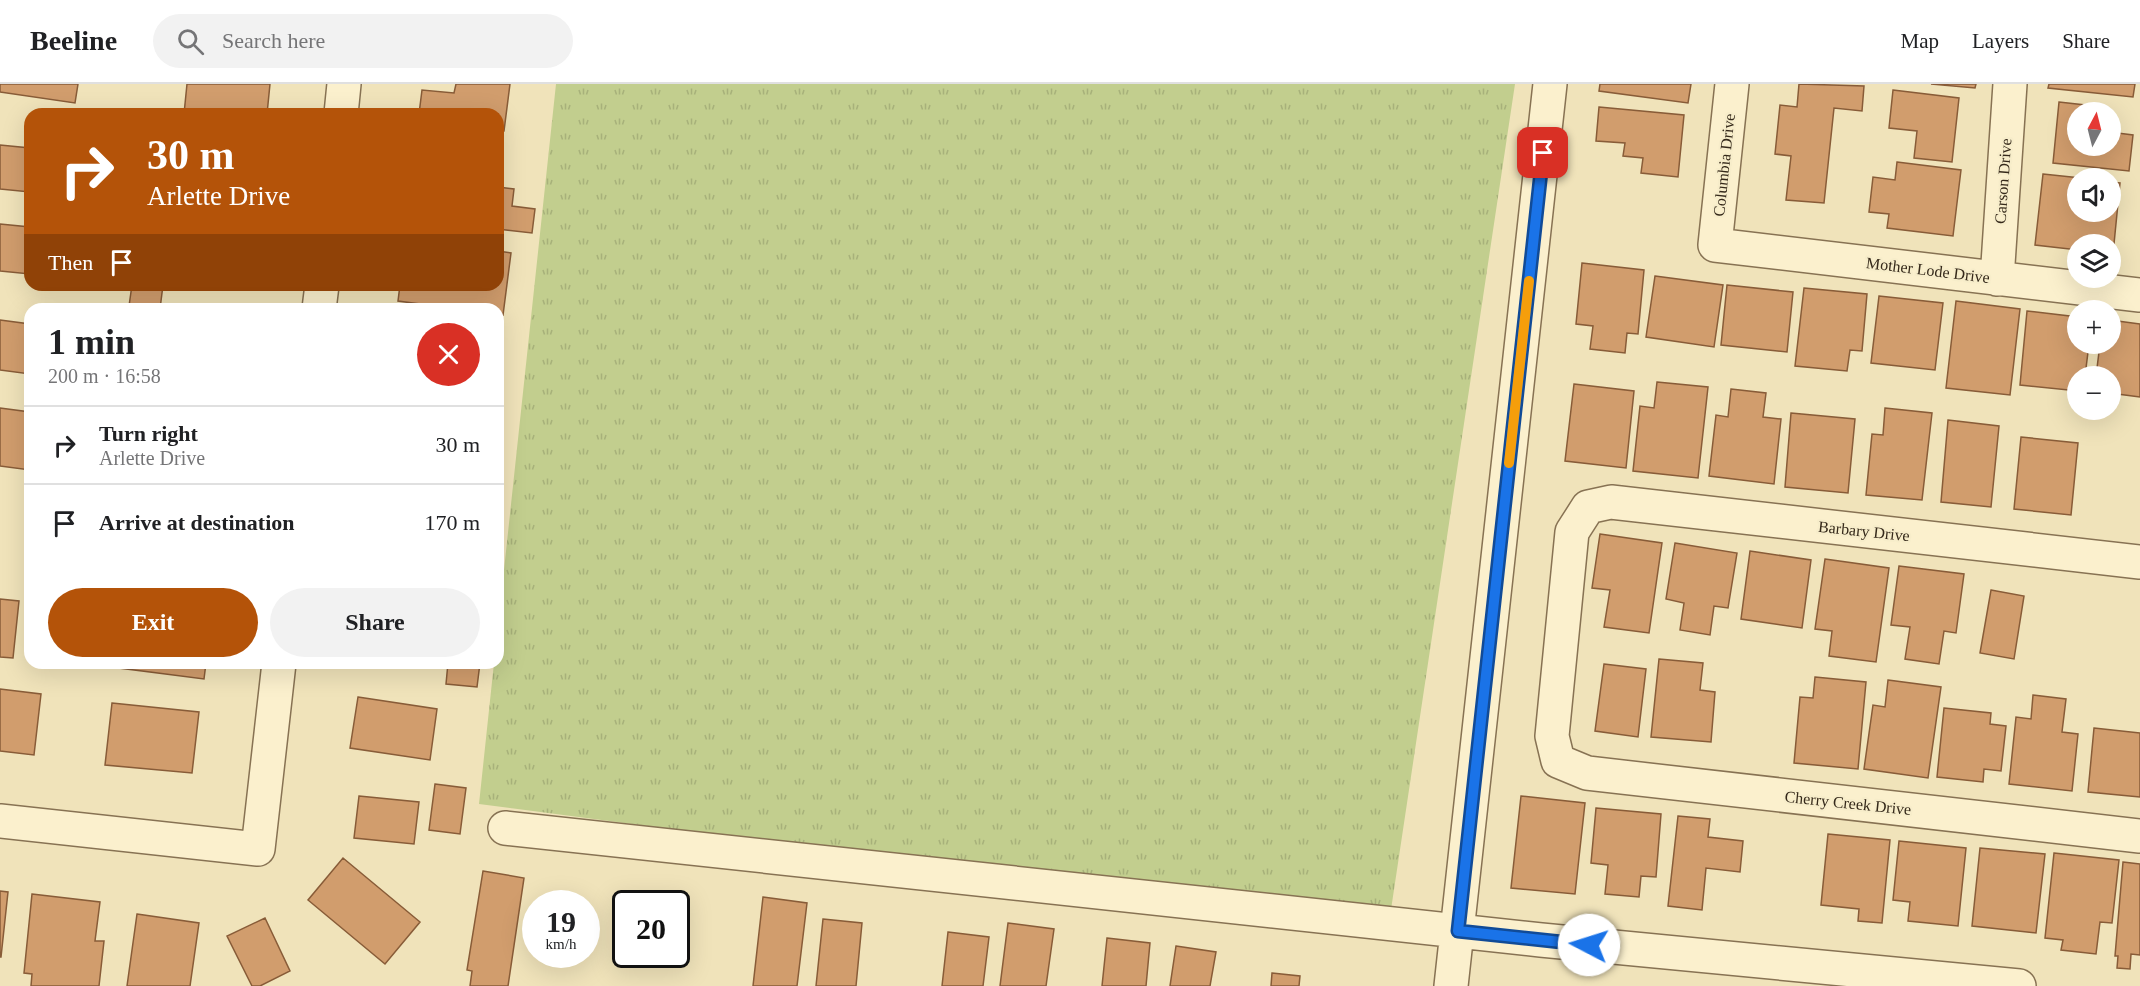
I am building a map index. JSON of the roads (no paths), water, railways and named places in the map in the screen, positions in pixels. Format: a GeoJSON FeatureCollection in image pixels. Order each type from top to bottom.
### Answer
{"type":"FeatureCollection","features":[{"type":"Feature","properties":{"kind":"street"},"geometry":{"type":"LineString","coordinates":[[342,108],[344,84]]}},
{"type":"Feature","properties":{"kind":"street"},"geometry":{"type":"LineString","coordinates":[[1451,986],[1550,84]]}},
{"type":"Feature","properties":{"kind":"street","name":"Columbia Drive"},"geometry":{"type":"LineString","coordinates":[[1715,245],[1732,84]]}},
{"type":"Feature","properties":{"kind":"street","name":"Carson Drive"},"geometry":{"type":"LineString","coordinates":[[1996,279],[2010,84]]}},
{"type":"Feature","properties":{"kind":"street","name":"Mother Lode Drive"},"geometry":{"type":"LineString","coordinates":[[1715,245],[2140,296]]}},
{"type":"Feature","properties":{"kind":"street","name":"Barbary Drive"},"geometry":{"type":"LineString","coordinates":[[1558,761],[1552,736],[1572,532],[1588,507],[1611,502],[2140,562]]}},
{"type":"Feature","properties":{"kind":"street"},"geometry":{"type":"LineString","coordinates":[[0,821],[258,849],[278,669]]}},
{"type":"Feature","properties":{"kind":"street","name":"Cherry Creek Drive"},"geometry":{"type":"LineString","coordinates":[[1558,761],[1587,773],[2140,836]]}},
{"type":"Feature","properties":{"kind":"street"},"geometry":{"type":"LineString","coordinates":[[505,828],[1541,940],[2019,986]]}}]}
